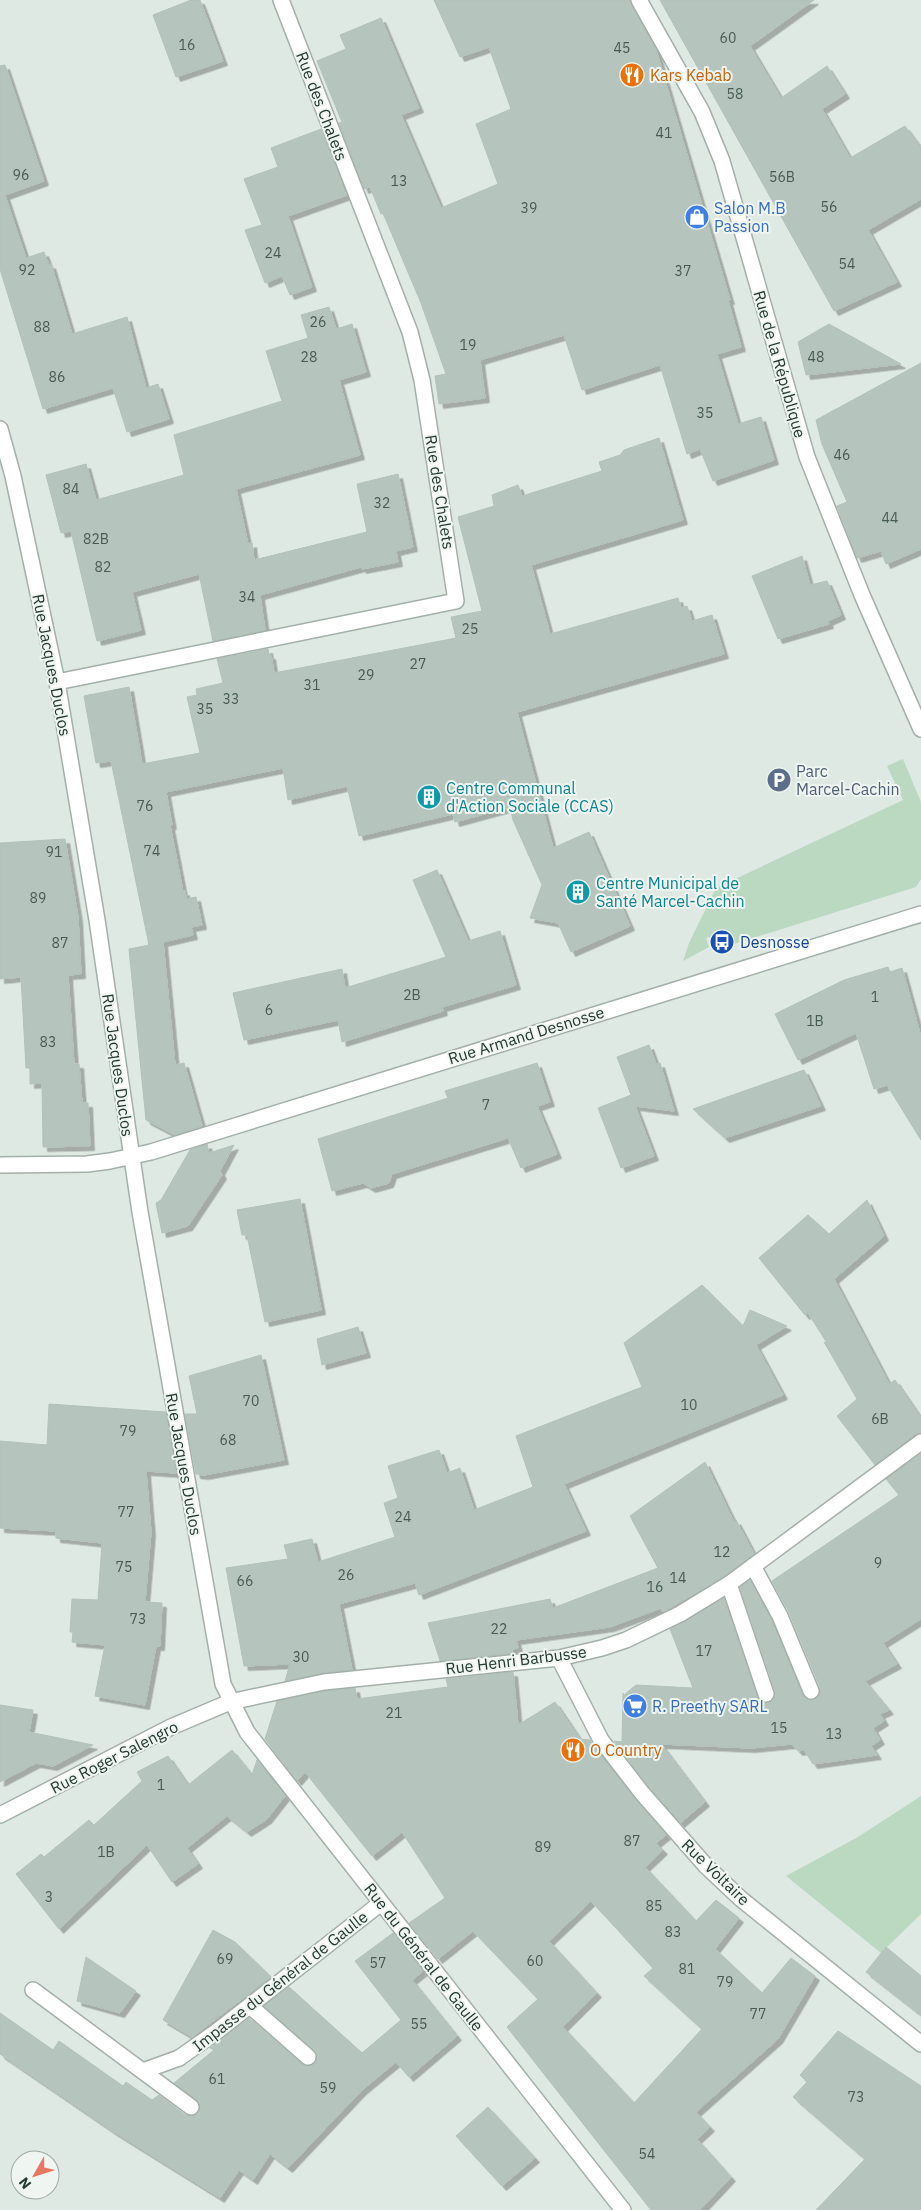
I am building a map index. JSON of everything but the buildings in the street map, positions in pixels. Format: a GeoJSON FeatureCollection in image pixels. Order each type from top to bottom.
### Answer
{"type":"FeatureCollection","features":[{"type":"Feature","properties":{"kind":"street","name":"Rue des Chalets"},"geometry":{"type":"LineString","coordinates":[[57,682],[456,601],[422,380],[410,332],[281,0]]}},
{"type":"Feature","properties":{"kind":"street","name":"Rue de la République"},"geometry":{"type":"LineString","coordinates":[[639,0],[702,112],[722,161],[808,457],[862,595],[921,729]]}},
{"type":"Feature","properties":{"kind":"street","name":"Rue Jacques Duclos"},"geometry":{"type":"LineString","coordinates":[[0,429],[13,476],[57,682],[97,920],[131,1157],[218,1662],[223,1684],[230,1702]]}},
{"type":"Feature","properties":{"kind":"street","name":"Rue Armand Desnosse"},"geometry":{"type":"LineString","coordinates":[[0,1165],[87,1164],[131,1157],[170,1147],[921,914]]}},
{"type":"Feature","properties":{"kind":"street","name":"Rue Henri Barbusse"},"geometry":{"type":"LineString","coordinates":[[230,1702],[324,1682],[559,1658],[626,1640],[680,1614],[729,1584],[921,1442]]}},
{"type":"Feature","properties":{"kind":"street"},"geometry":{"type":"LineString","coordinates":[[753,1566],[780,1616],[811,1691]]}},
{"type":"Feature","properties":{"kind":"street"},"geometry":{"type":"LineString","coordinates":[[729,1584],[766,1694]]}},
{"type":"Feature","properties":{"kind":"street","name":"Rue Voltaire"},"geometry":{"type":"LineString","coordinates":[[559,1658],[601,1740],[642,1793],[706,1866],[741,1899],[921,2044]]}},
{"type":"Feature","properties":{"kind":"street","name":"Rue Roger Salengro"},"geometry":{"type":"LineString","coordinates":[[0,1815],[171,1727],[230,1702]]}},
{"type":"Feature","properties":{"kind":"street","name":"Rue du Général de Gaulle"},"geometry":{"type":"LineString","coordinates":[[230,1702],[247,1732],[623,2210]]}},
{"type":"Feature","properties":{"kind":"street","name":"Impasse du Général de Gaulle"},"geometry":{"type":"LineString","coordinates":[[143,2071],[179,2058],[250,2006],[381,1903]]}},
{"type":"Feature","properties":{"kind":"street"},"geometry":{"type":"LineString","coordinates":[[33,1990],[191,2107]]}},
{"type":"Feature","properties":{"kind":"street"},"geometry":{"type":"LineString","coordinates":[[250,2006],[308,2057]]}},
{"type":"Feature","properties":{"kind":"green space"},"geometry":{"type":"Polygon","coordinates":[[[903,759],[921,802],[921,879],[916,887],[734,944],[730,931],[706,938],[709,947],[683,961],[689,943],[716,888],[903,800],[887,766],[903,759]]]}},
{"type":"Feature","properties":{"kind":"green space"},"geometry":{"type":"Polygon","coordinates":[[[921,1796],[921,1914],[881,1953],[786,1876],[858,1837],[921,1796]]]}},
{"type":"Feature","properties":{"kind":"place","name":"Kars Kebab"},"geometry":{"type":"Point","coordinates":[632,75]}},
{"type":"Feature","properties":{"kind":"place","name":"Salon M.B Passion"},"geometry":{"type":"Point","coordinates":[697,217]}},
{"type":"Feature","properties":{"kind":"place","name":"Parc Marcel-Cachin"},"geometry":{"type":"Point","coordinates":[779,780]}},
{"type":"Feature","properties":{"kind":"place","name":"Centre Communal d'Action Sociale (CCAS)"},"geometry":{"type":"Point","coordinates":[429,797]}},
{"type":"Feature","properties":{"kind":"place","name":"Centre Municipal de Santé Marcel-Cachin"},"geometry":{"type":"Point","coordinates":[578,892]}},
{"type":"Feature","properties":{"kind":"place","name":"Desnosse"},"geometry":{"type":"Point","coordinates":[722,942]}},
{"type":"Feature","properties":{"kind":"place","name":"R. Preethy SARL"},"geometry":{"type":"Point","coordinates":[635,1706]}},
{"type":"Feature","properties":{"kind":"place","name":"O Country"},"geometry":{"type":"Point","coordinates":[573,1750]}}]}
